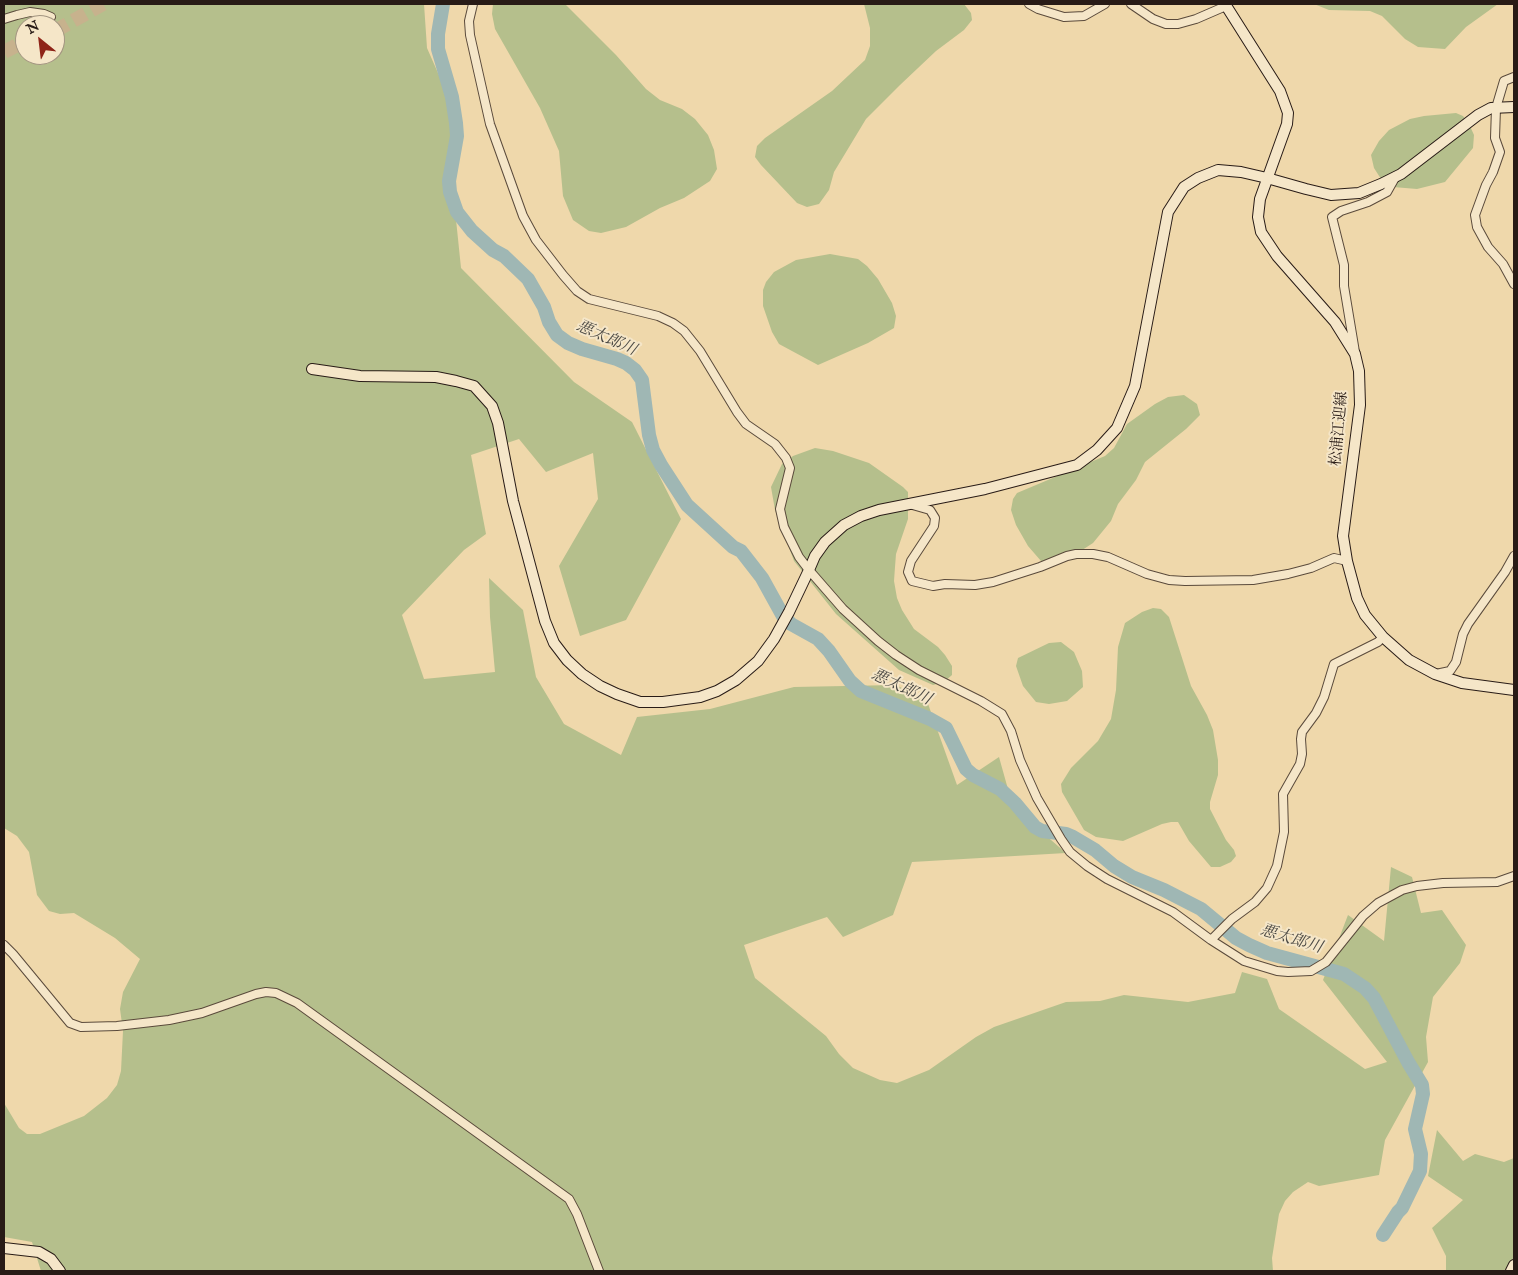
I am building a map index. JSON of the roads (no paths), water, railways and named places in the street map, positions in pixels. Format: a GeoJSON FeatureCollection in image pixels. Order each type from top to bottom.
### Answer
{"type":"FeatureCollection","features":[{"type":"Feature","properties":{"kind":"street"},"geometry":{"type":"LineString","coordinates":[[473,4],[469,21],[470,35],[490,124],[520,208],[536,240],[563,275],[577,290],[589,299],[658,316],[684,331],[700,351],[736,412],[746,424],[775,444],[786,458],[790,468],[780,508],[784,527],[799,556],[809,570],[843,608],[896,655],[920,670],[982,701],[1002,714],[1011,731],[1020,760],[1037,798],[1070,852],[1087,866],[1108,879],[1173,912],[1244,961],[1277,971],[1311,971],[1333,955],[1370,910],[1378,903],[1402,890],[1443,883],[1497,882],[1514,876]]}},
{"type":"Feature","properties":{"kind":"street"},"geometry":{"type":"LineString","coordinates":[[1029,4],[1038,9],[1064,17],[1084,16],[1105,4]]}},
{"type":"Feature","properties":{"kind":"street"},"geometry":{"type":"LineString","coordinates":[[1131,4],[1153,19],[1166,24],[1178,24],[1196,19],[1226,5]]}},
{"type":"Feature","properties":{"kind":"street","name":"松浦江迎線"},"geometry":{"type":"LineString","coordinates":[[1226,5],[1280,91],[1288,113],[1288,124],[1260,199],[1258,216],[1262,232],[1277,256],[1335,322],[1355,354],[1359,371],[1360,405],[1343,536],[1347,561],[1357,598],[1365,615],[1383,637],[1409,660],[1434,674],[1462,683],[1514,690]]}},
{"type":"Feature","properties":{"kind":"street"},"geometry":{"type":"LineString","coordinates":[[4,20],[17,14],[30,12],[46,15]]}},
{"type":"Feature","properties":{"kind":"street"},"geometry":{"type":"LineString","coordinates":[[1514,77],[1504,81],[1496,108],[1495,138],[1500,152],[1475,215],[1477,227],[1488,247],[1503,264],[1514,284]]}},
{"type":"Feature","properties":{"kind":"street"},"geometry":{"type":"LineString","coordinates":[[312,369],[360,376],[436,377],[474,386],[492,406],[498,423],[514,502],[545,621],[554,643],[582,674],[617,694],[640,702],[663,702],[700,698],[736,680],[758,661],[774,639],[789,612],[815,556],[826,542],[844,525],[861,516],[879,510],[985,489],[1077,465],[1097,450],[1117,428],[1135,386],[1168,212],[1175,198],[1184,187],[1198,178],[1218,170],[1241,172],[1331,195],[1359,193],[1381,184],[1416,164],[1478,115],[1491,108],[1514,107]]}},
{"type":"Feature","properties":{"kind":"street"},"geometry":{"type":"LineString","coordinates":[[1355,354],[1344,286],[1344,265],[1332,217],[1341,211],[1368,202],[1387,192],[1396,176]]}},
{"type":"Feature","properties":{"kind":"street"},"geometry":{"type":"LineString","coordinates":[[909,504],[930,510],[935,518],[934,526],[911,560],[908,572],[912,581],[933,586],[945,584],[975,585],[993,582],[1076,554],[1108,556],[1147,574],[1169,580],[1185,581],[1253,580],[1304,570],[1334,558],[1347,561]]}},
{"type":"Feature","properties":{"kind":"street"},"geometry":{"type":"LineString","coordinates":[[1434,674],[1450,671],[1456,662],[1463,634],[1468,624],[1506,572],[1514,556]]}},
{"type":"Feature","properties":{"kind":"street"},"geometry":{"type":"LineString","coordinates":[[1211,940],[1232,919],[1255,902],[1268,888],[1277,866],[1284,832],[1283,794],[1300,764],[1302,732],[1316,713],[1324,697],[1334,664],[1378,642],[1383,637]]}},
{"type":"Feature","properties":{"kind":"street"},"geometry":{"type":"LineString","coordinates":[[4,945],[70,1023],[81,1027],[117,1026],[169,1020],[202,1013],[266,992],[276,993],[297,1003],[569,1199],[578,1214],[599,1271]]}},
{"type":"Feature","properties":{"kind":"street"},"geometry":{"type":"LineString","coordinates":[[4,1248],[39,1252],[51,1259],[60,1271]]}},
{"type":"Feature","properties":{"kind":"street"},"geometry":{"type":"LineString","coordinates":[[1511,1271],[1514,1265]]}},
{"type":"Feature","properties":{"kind":"waterway","name":"悪太郎川"},"geometry":{"type":"LineString","coordinates":[[443,4],[438,34],[438,49],[452,97],[456,123],[457,136],[449,181],[450,192],[457,212],[472,231],[493,250],[504,256],[528,279],[557,335],[568,343],[617,359],[635,370],[642,380],[649,435],[653,450],[661,465],[687,505],[733,547],[741,551],[762,578],[783,616],[791,624],[818,639],[850,681],[861,691],[930,719],[946,728],[966,769],[973,775],[1000,789],[1015,803],[1035,827],[1042,831],[1066,834],[1073,837],[1095,850],[1114,866],[1132,877],[1164,890],[1201,909],[1236,938],[1249,945],[1267,953],[1344,974],[1365,988],[1374,998],[1422,1085],[1423,1094],[1415,1129],[1421,1154],[1420,1171],[1402,1208],[1383,1235]]}},
{"type":"Feature","properties":{"kind":"tunnel"},"geometry":{"type":"LineString","coordinates":[[65,25],[103,4]]}},
{"type":"Feature","properties":{"kind":"tunnel"},"geometry":{"type":"LineString","coordinates":[[4,52],[15,46]]}}]}
